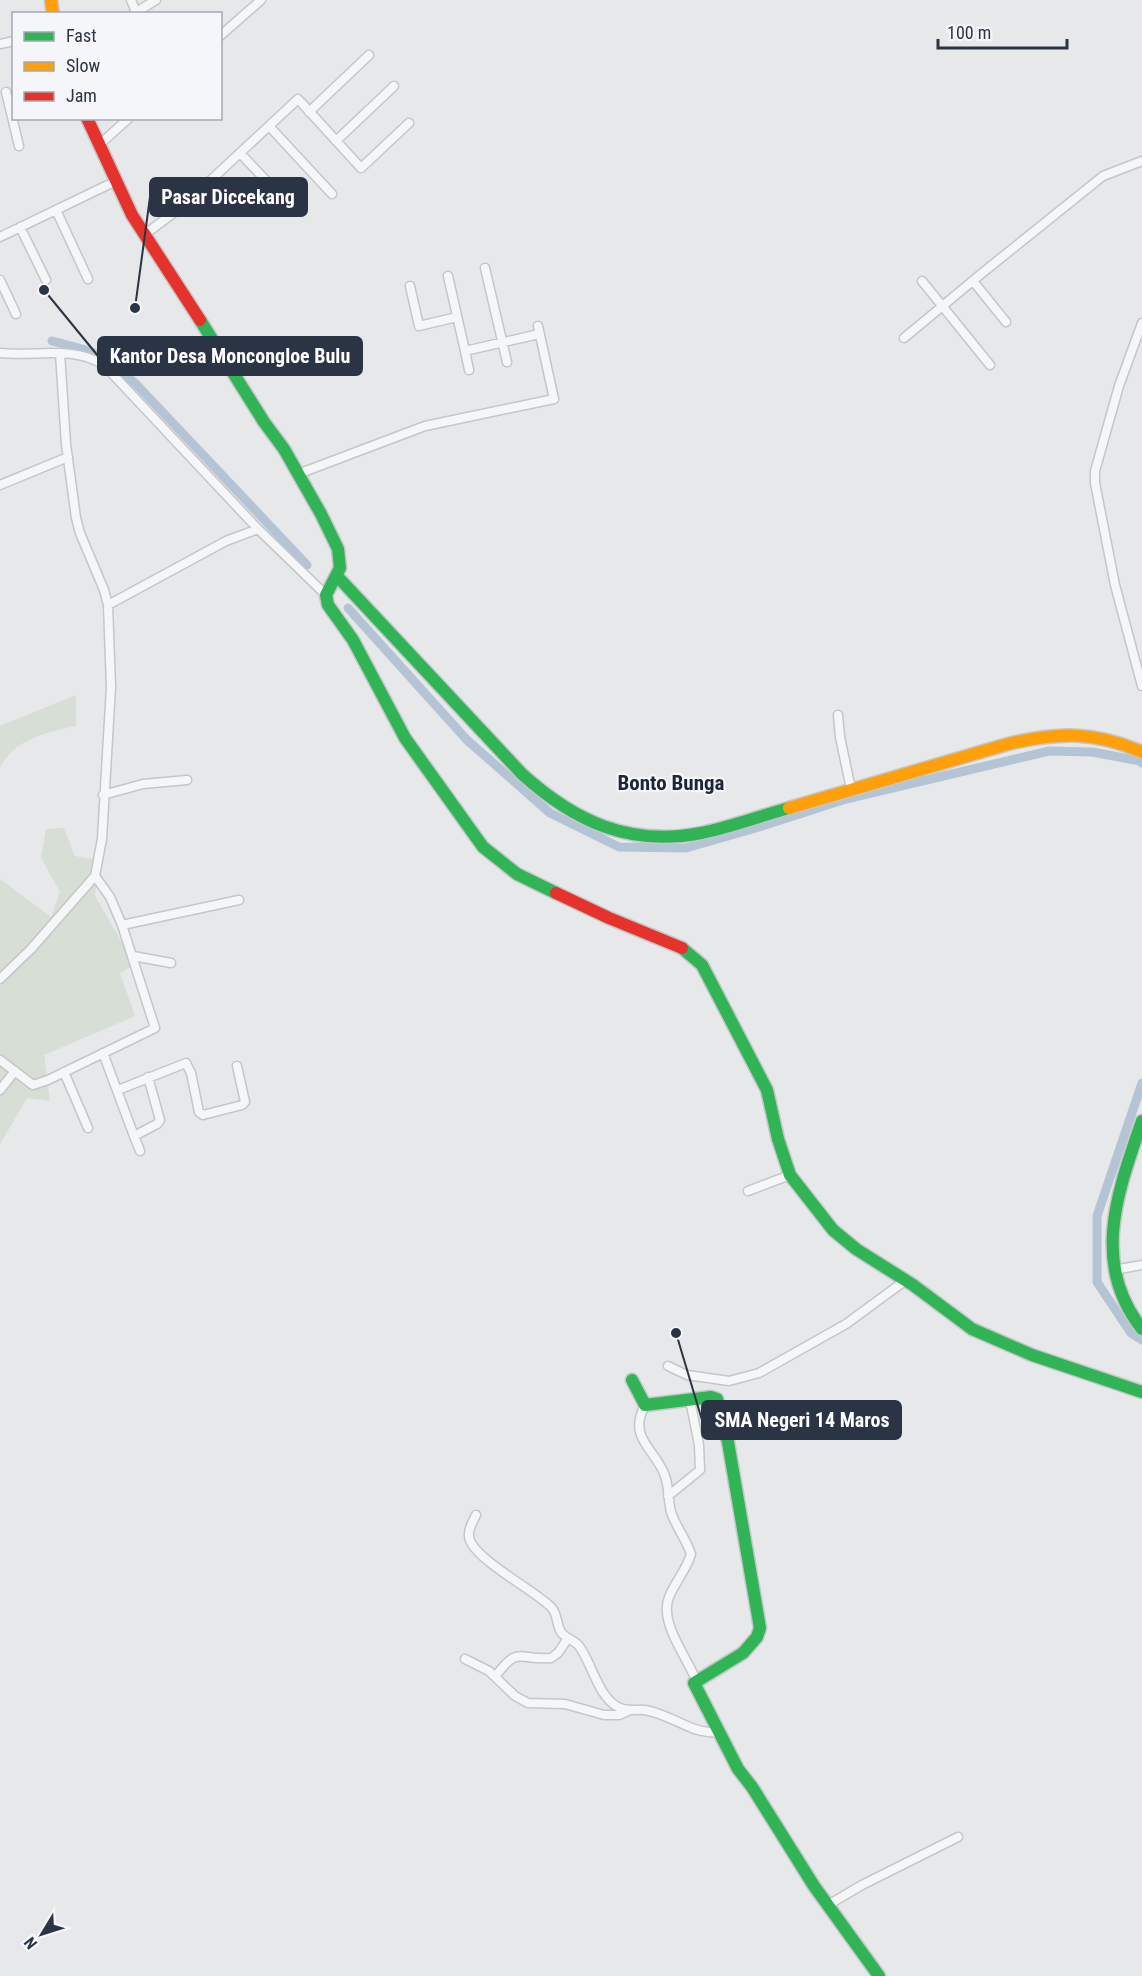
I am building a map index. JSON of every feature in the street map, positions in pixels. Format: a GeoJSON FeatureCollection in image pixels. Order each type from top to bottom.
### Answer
{"type":"FeatureCollection","features":[{"type":"Feature","properties":{"kind":"street"},"geometry":{"type":"LineString","coordinates":[[136,12],[156,0]]}},
{"type":"Feature","properties":{"kind":"street"},"geometry":{"type":"LineString","coordinates":[[222,34],[261,0]]}},
{"type":"Feature","properties":{"kind":"street"},"geometry":{"type":"LineString","coordinates":[[309,112],[369,55]]}},
{"type":"Feature","properties":{"kind":"street"},"geometry":{"type":"LineString","coordinates":[[336,141],[394,87]]}},
{"type":"Feature","properties":{"kind":"street"},"geometry":{"type":"LineString","coordinates":[[7,92],[12,114]]}},
{"type":"Feature","properties":{"kind":"street"},"geometry":{"type":"LineString","coordinates":[[144,235],[184,205],[298,99],[361,168],[409,123]]}},
{"type":"Feature","properties":{"kind":"street"},"geometry":{"type":"LineString","coordinates":[[13,120],[19,146]]}},
{"type":"Feature","properties":{"kind":"street"},"geometry":{"type":"LineString","coordinates":[[88,120],[144,235],[264,422],[284,449],[321,514],[338,549],[340,568],[326,595],[328,605],[354,640],[405,738],[458,815],[490,854],[518,874],[577,903],[609,918],[680,945],[702,965],[767,1090],[777,1139],[790,1175],[818,1213],[839,1235],[906,1280],[963,1324],[980,1333],[1032,1355],[1142,1392]]}},
{"type":"Feature","properties":{"kind":"street"},"geometry":{"type":"LineString","coordinates":[[99,145],[127,120]]}},
{"type":"Feature","properties":{"kind":"street"},"geometry":{"type":"LineString","coordinates":[[269,126],[332,194]]}},
{"type":"Feature","properties":{"kind":"street"},"geometry":{"type":"LineString","coordinates":[[240,153],[292,208]]}},
{"type":"Feature","properties":{"kind":"street"},"geometry":{"type":"LineString","coordinates":[[904,338],[1102,176],[1142,161]]}},
{"type":"Feature","properties":{"kind":"street"},"geometry":{"type":"LineString","coordinates":[[0,237],[116,181]]}},
{"type":"Feature","properties":{"kind":"street"},"geometry":{"type":"LineString","coordinates":[[56,210],[88,279]]}},
{"type":"Feature","properties":{"kind":"street"},"geometry":{"type":"LineString","coordinates":[[20,227],[46,279]]}},
{"type":"Feature","properties":{"kind":"street"},"geometry":{"type":"LineString","coordinates":[[485,268],[507,362]]}},
{"type":"Feature","properties":{"kind":"street"},"geometry":{"type":"LineString","coordinates":[[448,276],[469,370]]}},
{"type":"Feature","properties":{"kind":"street"},"geometry":{"type":"LineString","coordinates":[[0,280],[16,314]]}},
{"type":"Feature","properties":{"kind":"street"},"geometry":{"type":"LineString","coordinates":[[973,280],[1006,322]]}},
{"type":"Feature","properties":{"kind":"street"},"geometry":{"type":"LineString","coordinates":[[922,281],[990,365]]}},
{"type":"Feature","properties":{"kind":"street"},"geometry":{"type":"LineString","coordinates":[[410,286],[419,326],[457,317]]}},
{"type":"Feature","properties":{"kind":"street"},"geometry":{"type":"LineString","coordinates":[[1142,323],[1119,386],[1095,478],[1115,585],[1141,671],[1142,686]]}},
{"type":"Feature","properties":{"kind":"street"},"geometry":{"type":"LineString","coordinates":[[298,474],[425,426],[554,399],[538,330],[465,351]]}},
{"type":"Feature","properties":{"kind":"street"},"geometry":{"type":"LineString","coordinates":[[0,353],[80,355],[104,365],[258,530],[326,595]]}},
{"type":"Feature","properties":{"kind":"street"},"geometry":{"type":"LineString","coordinates":[[0,979],[39,940],[95,876],[102,839],[111,687],[108,604],[78,527],[68,457],[60,353]]}},
{"type":"Feature","properties":{"kind":"street"},"geometry":{"type":"LineString","coordinates":[[0,485],[68,457]]}},
{"type":"Feature","properties":{"kind":"street"},"geometry":{"type":"LineString","coordinates":[[108,604],[226,541],[258,530]]}},
{"type":"Feature","properties":{"kind":"street"},"geometry":{"type":"LineString","coordinates":[[337,576],[389,634],[539,791],[587,821],[630,835],[687,835],[710,830],[1008,744],[1054,734],[1082,733],[1102,737],[1125,743],[1142,752]]}},
{"type":"Feature","properties":{"kind":"street"},"geometry":{"type":"LineString","coordinates":[[838,715],[840,737],[851,789]]}},
{"type":"Feature","properties":{"kind":"street"},"geometry":{"type":"LineString","coordinates":[[103,795],[143,784],[187,780]]}},
{"type":"Feature","properties":{"kind":"street"},"geometry":{"type":"LineString","coordinates":[[0,1060],[33,1085],[155,1028],[122,926],[111,899],[95,876]]}},
{"type":"Feature","properties":{"kind":"street"},"geometry":{"type":"LineString","coordinates":[[122,926],[238,900]]}},
{"type":"Feature","properties":{"kind":"street"},"geometry":{"type":"LineString","coordinates":[[133,956],[171,963]]}},
{"type":"Feature","properties":{"kind":"street"},"geometry":{"type":"LineString","coordinates":[[103,1053],[140,1151]]}},
{"type":"Feature","properties":{"kind":"street"},"geometry":{"type":"LineString","coordinates":[[118,1090],[184,1063],[187,1064],[199,1112],[203,1115],[242,1105],[245,1102],[237,1066]]}},
{"type":"Feature","properties":{"kind":"street"},"geometry":{"type":"LineString","coordinates":[[0,1090],[15,1071]]}},
{"type":"Feature","properties":{"kind":"street"},"geometry":{"type":"LineString","coordinates":[[64,1072],[88,1128]]}},
{"type":"Feature","properties":{"kind":"street"},"geometry":{"type":"LineString","coordinates":[[134,1136],[158,1124],[160,1120],[148,1077]]}},
{"type":"Feature","properties":{"kind":"street"},"geometry":{"type":"LineString","coordinates":[[1142,1121],[1118,1194],[1111,1224],[1114,1270],[1127,1307],[1142,1329]]}},
{"type":"Feature","properties":{"kind":"street"},"geometry":{"type":"LineString","coordinates":[[748,1191],[790,1175]]}},
{"type":"Feature","properties":{"kind":"street"},"geometry":{"type":"LineString","coordinates":[[1114,1270],[1142,1265]]}},
{"type":"Feature","properties":{"kind":"street"},"geometry":{"type":"LineString","coordinates":[[668,1366],[687,1375],[729,1381],[759,1373],[846,1324],[906,1280]]}},
{"type":"Feature","properties":{"kind":"street"},"geometry":{"type":"LineString","coordinates":[[632,1380],[645,1406],[638,1424],[645,1444],[665,1475],[673,1517],[691,1554],[669,1596],[666,1617],[696,1680],[694,1683],[738,1769],[752,1787],[783,1839],[879,1976]]}},
{"type":"Feature","properties":{"kind":"street"},"geometry":{"type":"LineString","coordinates":[[645,1406],[711,1397],[717,1399],[728,1442],[760,1628],[757,1637],[740,1656],[696,1680]]}},
{"type":"Feature","properties":{"kind":"street"},"geometry":{"type":"LineString","coordinates":[[668,1496],[700,1470],[699,1445],[690,1400]]}},
{"type":"Feature","properties":{"kind":"street"},"geometry":{"type":"LineString","coordinates":[[476,1515],[469,1532],[473,1548],[481,1557],[549,1605],[556,1614],[560,1630],[578,1644],[590,1670],[611,1701],[616,1707],[628,1711]]}},
{"type":"Feature","properties":{"kind":"street"},"geometry":{"type":"LineString","coordinates":[[495,1677],[506,1661],[513,1658],[527,1656],[551,1658],[558,1653],[568,1638]]}},
{"type":"Feature","properties":{"kind":"street"},"geometry":{"type":"LineString","coordinates":[[465,1659],[495,1677],[514,1696],[535,1704],[565,1704],[604,1715],[619,1715],[628,1711],[642,1710],[653,1712],[694,1729],[719,1733]]}},
{"type":"Feature","properties":{"kind":"street"},"geometry":{"type":"LineString","coordinates":[[828,1905],[862,1885],[958,1838]]}},
{"type":"Feature","properties":{"kind":"shaded area"},"geometry":{"type":"Polygon","coordinates":[[[76,695],[76,726],[32,738],[13,750],[0,768],[0,726],[76,695]]]}},
{"type":"Feature","properties":{"kind":"shaded area"},"geometry":{"type":"Polygon","coordinates":[[[64,828],[75,856],[98,860],[95,896],[135,965],[120,973],[135,1016],[44,1055],[50,1101],[27,1098],[0,1144],[0,879],[51,917],[60,892],[41,858],[46,829],[64,828]]]}},
{"type":"Feature","properties":{"kind":"waterway"},"geometry":{"type":"LineString","coordinates":[[52,341],[90,351],[106,359],[135,383],[307,565]]}},
{"type":"Feature","properties":{"kind":"waterway"},"geometry":{"type":"LineString","coordinates":[[348,608],[467,740],[550,813],[619,847],[686,848],[846,799],[1049,751],[1092,752],[1142,763]]}},
{"type":"Feature","properties":{"kind":"waterway"},"geometry":{"type":"LineString","coordinates":[[1142,1083],[1097,1216],[1097,1282],[1131,1333],[1142,1340]]}},
{"type":"Feature","properties":{"kind":"traffic: fast"},"geometry":{"type":"LineString","coordinates":[[200,320],[264,422],[284,449],[321,514],[338,549],[340,568],[326,595],[328,605],[353,640],[405,738],[483,847],[517,874],[556,893]]}},
{"type":"Feature","properties":{"kind":"traffic: fast"},"geometry":{"type":"LineString","coordinates":[[337,576],[522,774],[542,791],[583,817],[626,833],[675,836],[712,831],[789,808]]}},
{"type":"Feature","properties":{"kind":"traffic: fast"},"geometry":{"type":"LineString","coordinates":[[682,948],[702,965],[767,1090],[778,1139],[790,1175],[833,1230],[856,1249],[913,1285],[972,1329],[1032,1355],[1142,1392]]}},
{"type":"Feature","properties":{"kind":"traffic: fast"},"geometry":{"type":"LineString","coordinates":[[1142,1121],[1118,1200],[1113,1253],[1117,1278],[1126,1304],[1142,1329]]}},
{"type":"Feature","properties":{"kind":"traffic: fast"},"geometry":{"type":"LineString","coordinates":[[632,1380],[645,1405],[711,1397],[717,1399],[728,1442],[760,1628],[757,1637],[743,1653],[694,1683],[738,1769],[752,1787],[814,1886],[879,1976]]}},
{"type":"Feature","properties":{"kind":"traffic: slow"},"geometry":{"type":"LineString","coordinates":[[51,0],[53,12]]}},
{"type":"Feature","properties":{"kind":"traffic: slow"},"geometry":{"type":"LineString","coordinates":[[789,808],[1008,744],[1043,737],[1092,737],[1125,745],[1142,752]]}},
{"type":"Feature","properties":{"kind":"traffic: jam"},"geometry":{"type":"LineString","coordinates":[[88,120],[132,215],[200,320]]}},
{"type":"Feature","properties":{"kind":"traffic: jam"},"geometry":{"type":"LineString","coordinates":[[556,893],[682,948]]}},
{"type":"Feature","properties":{"kind":"place","name":"Kantor Desa Moncongloe Bulu"},"geometry":{"type":"Point","coordinates":[44,290]}},
{"type":"Feature","properties":{"kind":"place","name":"Pasar Diccekang"},"geometry":{"type":"Point","coordinates":[135,308]}},
{"type":"Feature","properties":{"kind":"place","name":"SMA Negeri 14 Maros"},"geometry":{"type":"Point","coordinates":[676,1333]}},
{"type":"Feature","properties":{"kind":"district","name":"Bonto Bunga"},"geometry":{"type":"Point","coordinates":[671,783]}}]}
